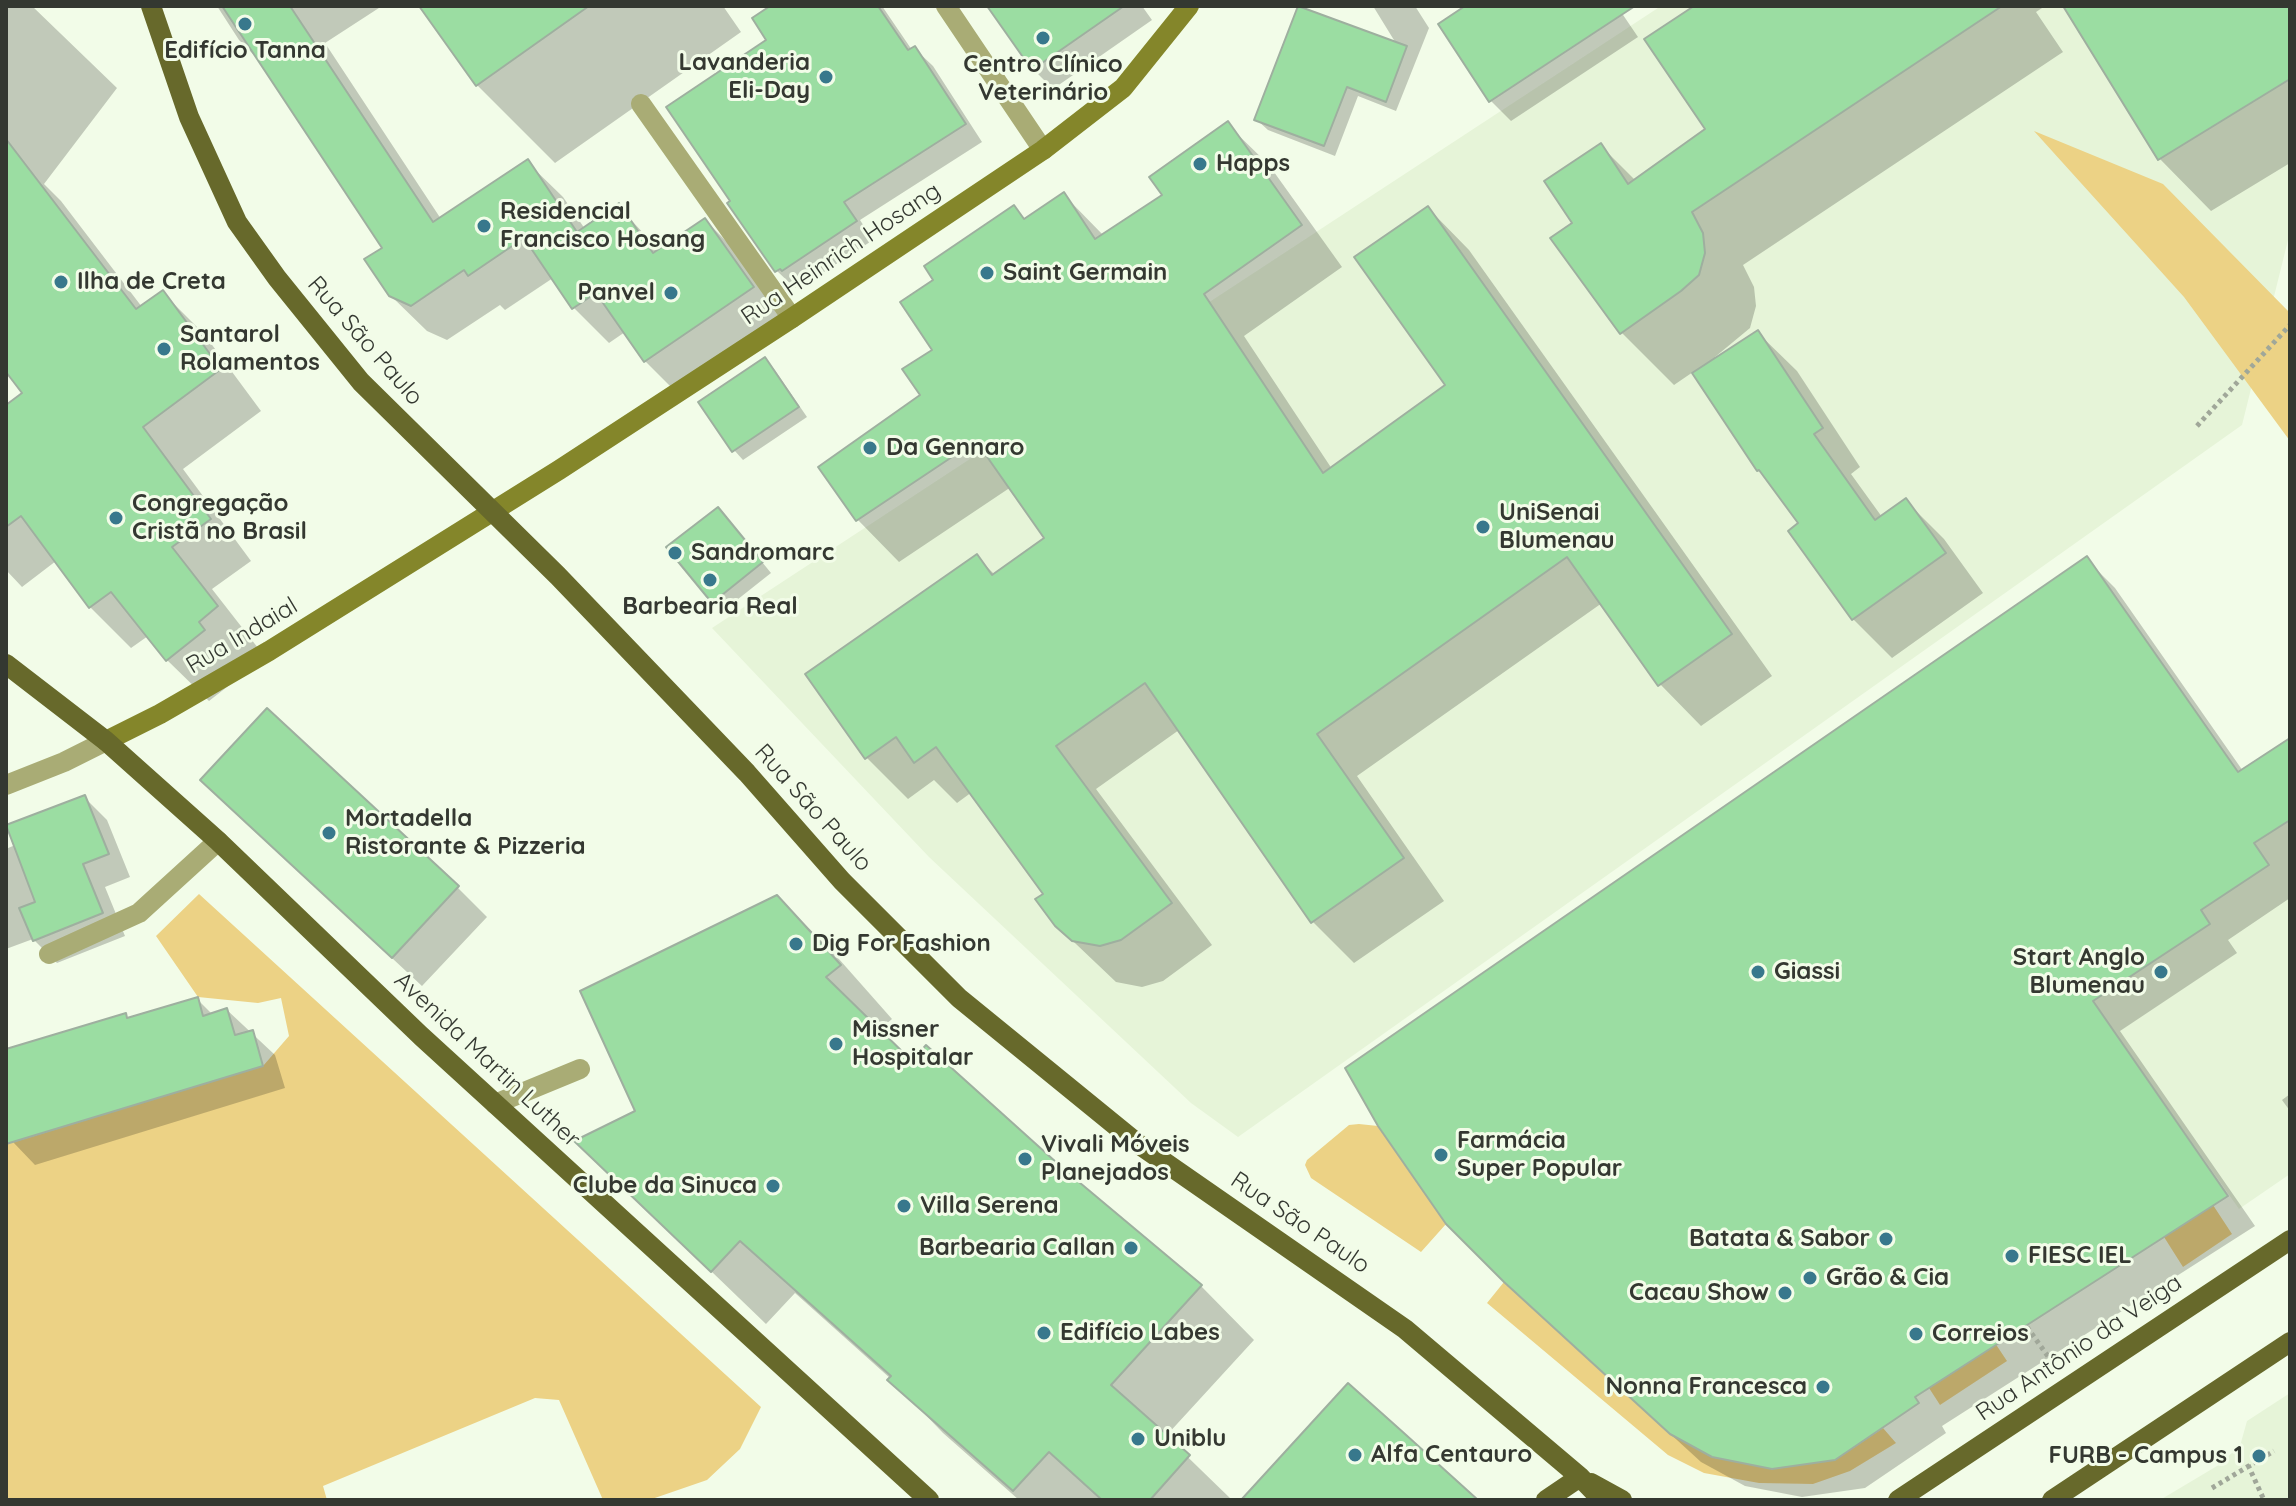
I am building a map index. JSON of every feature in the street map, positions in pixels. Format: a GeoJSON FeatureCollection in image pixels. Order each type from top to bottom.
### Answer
{"type":"FeatureCollection","features":[{"type":"Feature","properties":{"kind":"main road","name":"Rua São Paulo"},"geometry":{"type":"LineString","coordinates":[[151,6],[189,117],[237,222],[277,278],[361,382],[432,455],[493,511],[747,773],[842,881],[959,998],[1137,1143],[1405,1329],[1580,1477],[1602,1500]]}},
{"type":"Feature","properties":{"kind":"main road","name":"Rua Heinrich Hosang"},"geometry":{"type":"LineString","coordinates":[[493,511],[792,318],[1043,150],[1123,88],[1189,6]]}},
{"type":"Feature","properties":{"kind":"main road","name":"Rua Indaial"},"geometry":{"type":"LineString","coordinates":[[106,741],[160,714],[269,651],[493,511]]}},
{"type":"Feature","properties":{"kind":"main road","name":"Avenida Martin Luther"},"geometry":{"type":"LineString","coordinates":[[6,664],[106,741],[218,841],[495,1104],[929,1500]]}},
{"type":"Feature","properties":{"kind":"main road","name":"Rua Antônio da Veiga"},"geometry":{"type":"LineString","coordinates":[[1898,1500],[2290,1240]]}},
{"type":"Feature","properties":{"kind":"main road"},"geometry":{"type":"LineString","coordinates":[[2052,1500],[2290,1342]]}},
{"type":"Feature","properties":{"kind":"main road"},"geometry":{"type":"LineString","coordinates":[[1546,1500],[1580,1477],[1622,1500]]}},
{"type":"Feature","properties":{"kind":"street"},"geometry":{"type":"LineString","coordinates":[[946,6],[1043,150]]}},
{"type":"Feature","properties":{"kind":"street"},"geometry":{"type":"LineString","coordinates":[[641,104],[792,318]]}},
{"type":"Feature","properties":{"kind":"street","name":"Rua Indaial"},"geometry":{"type":"LineString","coordinates":[[6,785],[106,741]]}},
{"type":"Feature","properties":{"kind":"street"},"geometry":{"type":"LineString","coordinates":[[49,954],[139,913],[218,841]]}},
{"type":"Feature","properties":{"kind":"street"},"geometry":{"type":"LineString","coordinates":[[495,1104],[580,1069]]}},
{"type":"Feature","properties":{"kind":"path"},"geometry":{"type":"LineString","coordinates":[[2197,426],[2290,325]]}},
{"type":"Feature","properties":{"kind":"path"},"geometry":{"type":"LineString","coordinates":[[2027,1327],[2069,1386]]}},
{"type":"Feature","properties":{"kind":"path"},"geometry":{"type":"LineString","coordinates":[[2212,1488],[2274,1451]]}},
{"type":"Feature","properties":{"kind":"path"},"geometry":{"type":"LineString","coordinates":[[2248,1465],[2264,1500]]}},
{"type":"Feature","properties":{"kind":"shaded area","name":"UniSenai Blumenau"},"geometry":{"type":"Polygon","coordinates":[[[1661,6],[2290,6],[2290,232],[2242,425],[1238,1137],[1191,1103],[929,857],[712,628],[1661,6]]]}},
{"type":"Feature","properties":{"kind":"shaded area"},"geometry":{"type":"Polygon","coordinates":[[[2034,131],[2163,184],[2290,313],[2290,441],[2184,297],[2034,131]]]}},
{"type":"Feature","properties":{"kind":"shaded area","name":"Start Anglo Blumenau"},"geometry":{"type":"Polygon","coordinates":[[[2290,738],[2290,1174],[2239,1209],[2104,1018],[2019,916],[2290,738]]]}},
{"type":"Feature","properties":{"kind":"shaded area"},"geometry":{"type":"Polygon","coordinates":[[[199,894],[761,1407],[740,1449],[707,1480],[649,1500],[603,1500],[559,1400],[535,1398],[323,1486],[327,1500],[6,1500],[6,1134],[11,1143],[263,1066],[289,1036],[281,998],[258,1003],[198,997],[156,936],[199,894]]]}},
{"type":"Feature","properties":{"kind":"shaded area"},"geometry":{"type":"Polygon","coordinates":[[[1349,1125],[1378,1126],[1446,1224],[1421,1252],[1311,1178],[1305,1165],[1307,1160],[1349,1125]]]}},
{"type":"Feature","properties":{"kind":"shaded area"},"geometry":{"type":"Polygon","coordinates":[[[2213,1205],[2232,1234],[2183,1267],[2164,1237],[2213,1205]]]}},
{"type":"Feature","properties":{"kind":"shaded area"},"geometry":{"type":"Polygon","coordinates":[[[1504,1282],[1670,1434],[1715,1458],[1772,1469],[1835,1460],[1883,1428],[1896,1443],[1850,1471],[1813,1484],[1759,1483],[1704,1473],[1668,1455],[1487,1303],[1504,1282]]]}},
{"type":"Feature","properties":{"kind":"shaded area"},"geometry":{"type":"Polygon","coordinates":[[[1995,1343],[2007,1361],[1940,1405],[1929,1388],[1995,1343]]]}},
{"type":"Feature","properties":{"kind":"shaded area","name":"FURB - Campus 1"},"geometry":{"type":"Polygon","coordinates":[[[2290,1393],[2290,1500],[2160,1500],[2217,1466],[2240,1446],[2247,1421],[2290,1393]]]}},
{"type":"Feature","properties":{"kind":"building"},"geometry":{"type":"Polygon","coordinates":[[[222,6],[290,6],[433,222],[528,159],[577,232],[619,203],[653,253],[705,218],[754,287],[644,362],[596,293],[572,309],[524,238],[468,276],[464,270],[411,306],[389,296],[364,259],[382,248],[222,6]]]}},
{"type":"Feature","properties":{"kind":"building"},"geometry":{"type":"Polygon","coordinates":[[[419,6],[589,6],[476,86],[419,6]]]}},
{"type":"Feature","properties":{"kind":"building"},"geometry":{"type":"Polygon","coordinates":[[[770,6],[878,6],[908,50],[915,46],[966,124],[844,202],[857,221],[782,271],[775,272],[666,107],[766,40],[752,18],[770,6]]]}},
{"type":"Feature","properties":{"kind":"building","name":"Centro Clínico Veterinário"},"geometry":{"type":"Polygon","coordinates":[[[987,6],[1124,6],[1032,70],[987,6]]]}},
{"type":"Feature","properties":{"kind":"building"},"geometry":{"type":"Polygon","coordinates":[[[1298,6],[1407,46],[1386,102],[1347,87],[1324,146],[1254,120],[1298,6]]]}},
{"type":"Feature","properties":{"kind":"building"},"geometry":{"type":"Polygon","coordinates":[[[1465,6],[1635,6],[1489,102],[1438,24],[1465,6]]]}},
{"type":"Feature","properties":{"kind":"building"},"geometry":{"type":"Polygon","coordinates":[[[1694,6],[2002,6],[1692,212],[1703,233],[1705,253],[1699,275],[1620,334],[1550,238],[1572,223],[1544,181],[1601,143],[1628,184],[1705,129],[1644,39],[1694,6]]]}},
{"type":"Feature","properties":{"kind":"building"},"geometry":{"type":"Polygon","coordinates":[[[2063,6],[2290,6],[2290,79],[2158,160],[2063,6]]]}},
{"type":"Feature","properties":{"kind":"building"},"geometry":{"type":"Polygon","coordinates":[[[1228,121],[1302,225],[1204,294],[1323,473],[1445,385],[1354,257],[1428,206],[1732,634],[1658,686],[1567,557],[1317,734],[1404,858],[1311,923],[1145,683],[1056,746],[1172,903],[1121,940],[1100,946],[1072,941],[1055,926],[1035,899],[1043,894],[936,747],[914,763],[896,737],[865,759],[805,674],[977,554],[992,575],[1044,538],[976,441],[856,521],[818,467],[920,395],[902,369],[932,350],[900,302],[933,280],[924,266],[1014,205],[1024,219],[1064,192],[1095,239],[1162,195],[1149,177],[1228,121]]]}},
{"type":"Feature","properties":{"kind":"building"},"geometry":{"type":"Polygon","coordinates":[[[6,139],[136,309],[163,290],[221,369],[143,427],[211,519],[172,547],[218,606],[199,622],[205,630],[166,661],[111,592],[89,608],[21,516],[6,527],[6,405],[22,393],[6,372],[6,139]]]}},
{"type":"Feature","properties":{"kind":"building"},"geometry":{"type":"Polygon","coordinates":[[[1758,330],[1823,428],[1814,434],[1875,520],[1906,498],[1946,553],[1852,620],[1788,531],[1798,523],[1757,471],[1692,373],[1758,330]]]}},
{"type":"Feature","properties":{"kind":"building"},"geometry":{"type":"Polygon","coordinates":[[[765,357],[799,407],[732,452],[698,402],[765,357]]]}},
{"type":"Feature","properties":{"kind":"building"},"geometry":{"type":"Polygon","coordinates":[[[718,507],[763,562],[712,603],[666,547],[718,507]]]}},
{"type":"Feature","properties":{"kind":"building","name":"Giassi"},"geometry":{"type":"Polygon","coordinates":[[[2087,556],[2238,772],[2290,738],[2290,820],[2254,843],[2269,865],[2201,910],[2210,924],[2093,1001],[2228,1196],[1915,1397],[1919,1403],[1835,1460],[1772,1469],[1712,1457],[1670,1434],[1504,1282],[1446,1224],[1378,1126],[1345,1068],[2087,556]]]}},
{"type":"Feature","properties":{"kind":"building","name":"Mortadella Ristorante & Pizzeria"},"geometry":{"type":"Polygon","coordinates":[[[267,708],[459,886],[392,958],[200,780],[267,708]]]}},
{"type":"Feature","properties":{"kind":"building"},"geometry":{"type":"Polygon","coordinates":[[[85,795],[109,854],[83,864],[103,913],[33,941],[19,908],[35,902],[6,825],[85,795]]]}},
{"type":"Feature","properties":{"kind":"building"},"geometry":{"type":"Polygon","coordinates":[[[777,895],[841,965],[826,977],[912,1061],[926,1045],[1067,1172],[1202,1285],[1111,1385],[1190,1455],[1150,1500],[1102,1500],[1049,1452],[1013,1491],[887,1380],[891,1376],[740,1241],[711,1272],[574,1141],[635,1111],[580,991],[777,895]]]}},
{"type":"Feature","properties":{"kind":"building"},"geometry":{"type":"Polygon","coordinates":[[[198,997],[203,1016],[227,1008],[235,1035],[253,1030],[263,1066],[6,1144],[6,1049],[126,1013],[127,1018],[198,997]]]}},
{"type":"Feature","properties":{"kind":"building","name":"Alfa Centauro"},"geometry":{"type":"Polygon","coordinates":[[[1348,1383],[1405,1434],[1478,1500],[1241,1500],[1348,1383]]]}},
{"type":"Feature","properties":{"kind":"place","name":"Edifício Tanna"},"geometry":{"type":"Point","coordinates":[245,24]}},
{"type":"Feature","properties":{"kind":"place","name":"Centro Clínico Veterinário"},"geometry":{"type":"Point","coordinates":[1043,38]}},
{"type":"Feature","properties":{"kind":"place","name":"Lavanderia Eli-Day"},"geometry":{"type":"Point","coordinates":[826,77]}},
{"type":"Feature","properties":{"kind":"place","name":"Happs"},"geometry":{"type":"Point","coordinates":[1200,164]}},
{"type":"Feature","properties":{"kind":"place","name":"Residencial Francisco Hosang"},"geometry":{"type":"Point","coordinates":[484,226]}},
{"type":"Feature","properties":{"kind":"place","name":"Saint Germain"},"geometry":{"type":"Point","coordinates":[987,273]}},
{"type":"Feature","properties":{"kind":"place","name":"Ilha de Creta"},"geometry":{"type":"Point","coordinates":[61,282]}},
{"type":"Feature","properties":{"kind":"place","name":"Panvel"},"geometry":{"type":"Point","coordinates":[671,293]}},
{"type":"Feature","properties":{"kind":"place","name":"Santarol Rolamentos"},"geometry":{"type":"Point","coordinates":[164,349]}},
{"type":"Feature","properties":{"kind":"place","name":"Da Gennaro"},"geometry":{"type":"Point","coordinates":[870,448]}},
{"type":"Feature","properties":{"kind":"place","name":"Congregação Cristã no Brasil"},"geometry":{"type":"Point","coordinates":[116,518]}},
{"type":"Feature","properties":{"kind":"place","name":"UniSenai Blumenau"},"geometry":{"type":"Point","coordinates":[1483,527]}},
{"type":"Feature","properties":{"kind":"place","name":"Sandromarc"},"geometry":{"type":"Point","coordinates":[675,553]}},
{"type":"Feature","properties":{"kind":"place","name":"Barbearia Real"},"geometry":{"type":"Point","coordinates":[710,580]}},
{"type":"Feature","properties":{"kind":"place","name":"Mortadella Ristorante & Pizzeria"},"geometry":{"type":"Point","coordinates":[329,833]}},
{"type":"Feature","properties":{"kind":"place","name":"Dig For Fashion"},"geometry":{"type":"Point","coordinates":[796,944]}},
{"type":"Feature","properties":{"kind":"place","name":"Giassi"},"geometry":{"type":"Point","coordinates":[1758,972]}},
{"type":"Feature","properties":{"kind":"place","name":"Start Anglo Blumenau"},"geometry":{"type":"Point","coordinates":[2161,972]}},
{"type":"Feature","properties":{"kind":"place","name":"Missner Hospitalar"},"geometry":{"type":"Point","coordinates":[836,1044]}},
{"type":"Feature","properties":{"kind":"place","name":"Farmácia Super Popular"},"geometry":{"type":"Point","coordinates":[1441,1155]}},
{"type":"Feature","properties":{"kind":"place","name":"Vivali Móveis Planejados"},"geometry":{"type":"Point","coordinates":[1025,1159]}},
{"type":"Feature","properties":{"kind":"place","name":"Clube da Sinuca"},"geometry":{"type":"Point","coordinates":[773,1186]}},
{"type":"Feature","properties":{"kind":"place","name":"Villa Serena"},"geometry":{"type":"Point","coordinates":[904,1206]}},
{"type":"Feature","properties":{"kind":"place","name":"Batata & Sabor"},"geometry":{"type":"Point","coordinates":[1886,1239]}},
{"type":"Feature","properties":{"kind":"place","name":"Barbearia Callan"},"geometry":{"type":"Point","coordinates":[1131,1248]}},
{"type":"Feature","properties":{"kind":"place","name":"FIESC IEL"},"geometry":{"type":"Point","coordinates":[2012,1256]}},
{"type":"Feature","properties":{"kind":"place","name":"Grão & Cia"},"geometry":{"type":"Point","coordinates":[1810,1278]}},
{"type":"Feature","properties":{"kind":"place","name":"Cacau Show"},"geometry":{"type":"Point","coordinates":[1785,1293]}},
{"type":"Feature","properties":{"kind":"place","name":"Edifício Labes"},"geometry":{"type":"Point","coordinates":[1044,1333]}},
{"type":"Feature","properties":{"kind":"place","name":"Correios"},"geometry":{"type":"Point","coordinates":[1916,1334]}},
{"type":"Feature","properties":{"kind":"place","name":"Nonna Francesca"},"geometry":{"type":"Point","coordinates":[1823,1387]}},
{"type":"Feature","properties":{"kind":"place","name":"Uniblu"},"geometry":{"type":"Point","coordinates":[1138,1439]}},
{"type":"Feature","properties":{"kind":"place","name":"Alfa Centauro"},"geometry":{"type":"Point","coordinates":[1355,1455]}},
{"type":"Feature","properties":{"kind":"place","name":"FURB - Campus 1"},"geometry":{"type":"Point","coordinates":[2259,1456]}}]}
